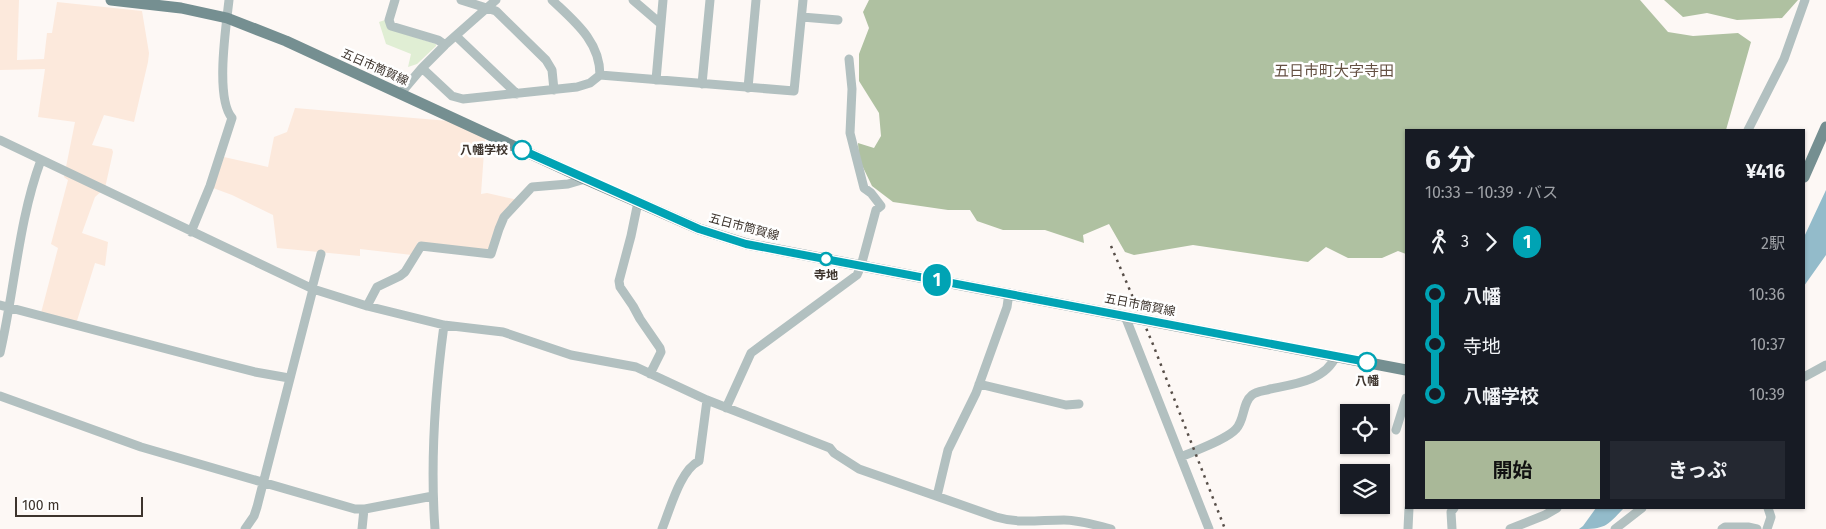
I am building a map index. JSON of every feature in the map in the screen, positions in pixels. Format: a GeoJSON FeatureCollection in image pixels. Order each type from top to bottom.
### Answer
{"type":"FeatureCollection","features":[{"type":"Feature","properties":{"kind":"main road","name":"五日市筒賀線"},"geometry":{"type":"LineString","coordinates":[[111,0],[181,8],[227,18],[286,41],[585,179],[699,229],[746,244],[1405,370]]}},
{"type":"Feature","properties":{"kind":"main road"},"geometry":{"type":"LineString","coordinates":[[1805,175],[1826,127]]}},
{"type":"Feature","properties":{"kind":"street"},"geometry":{"type":"LineString","coordinates":[[190,232],[210,186],[232,118],[226,109],[222,78],[229,0]]}},
{"type":"Feature","properties":{"kind":"street"},"geometry":{"type":"LineString","coordinates":[[395,0],[389,20],[391,26],[438,40],[445,45]]}},
{"type":"Feature","properties":{"kind":"street"},"geometry":{"type":"LineString","coordinates":[[461,0],[496,11],[546,60],[552,70],[554,90]]}},
{"type":"Feature","properties":{"kind":"street"},"geometry":{"type":"LineString","coordinates":[[400,94],[445,45],[496,0]]}},
{"type":"Feature","properties":{"kind":"street"},"geometry":{"type":"LineString","coordinates":[[552,0],[589,38],[598,59],[600,75]]}},
{"type":"Feature","properties":{"kind":"street"},"geometry":{"type":"LineString","coordinates":[[633,0],[661,24]]}},
{"type":"Feature","properties":{"kind":"street"},"geometry":{"type":"LineString","coordinates":[[656,80],[663,0]]}},
{"type":"Feature","properties":{"kind":"street"},"geometry":{"type":"LineString","coordinates":[[702,84],[710,0]]}},
{"type":"Feature","properties":{"kind":"street"},"geometry":{"type":"LineString","coordinates":[[748,88],[756,0]]}},
{"type":"Feature","properties":{"kind":"street"},"geometry":{"type":"LineString","coordinates":[[422,68],[457,98],[470,99],[584,86],[600,75],[794,91],[804,0]]}},
{"type":"Feature","properties":{"kind":"street"},"geometry":{"type":"LineString","coordinates":[[1749,129],[1784,59],[1806,0]]}},
{"type":"Feature","properties":{"kind":"street"},"geometry":{"type":"LineString","coordinates":[[802,16],[838,20]]}},
{"type":"Feature","properties":{"kind":"street"},"geometry":{"type":"LineString","coordinates":[[456,36],[517,94]]}},
{"type":"Feature","properties":{"kind":"street"},"geometry":{"type":"LineString","coordinates":[[726,408],[751,353],[857,275],[861,266],[876,210],[881,206],[871,193],[864,188],[850,133],[852,89],[849,59]]}},
{"type":"Feature","properties":{"kind":"street"},"geometry":{"type":"LineString","coordinates":[[0,140],[312,289],[367,306],[444,325],[503,332],[571,355],[629,365],[726,408],[830,448],[859,469],[1013,522],[1065,520],[1111,529]]}},
{"type":"Feature","properties":{"kind":"street"},"geometry":{"type":"LineString","coordinates":[[0,353],[10,308],[30,191],[41,160]]}},
{"type":"Feature","properties":{"kind":"street"},"geometry":{"type":"LineString","coordinates":[[367,306],[377,287],[405,272],[420,246],[491,254],[504,217],[532,187],[568,184],[585,179]]}},
{"type":"Feature","properties":{"kind":"street"},"geometry":{"type":"LineString","coordinates":[[638,202],[619,281],[620,287],[660,348],[661,352],[650,374]]}},
{"type":"Feature","properties":{"kind":"street"},"geometry":{"type":"LineString","coordinates":[[245,529],[254,516],[321,254]]}},
{"type":"Feature","properties":{"kind":"street"},"geometry":{"type":"LineString","coordinates":[[938,496],[948,450],[979,384],[1007,307],[1009,293]]}},
{"type":"Feature","properties":{"kind":"street"},"geometry":{"type":"LineString","coordinates":[[0,305],[224,364],[289,378]]}},
{"type":"Feature","properties":{"kind":"street"},"geometry":{"type":"LineString","coordinates":[[1125,316],[1209,529]]}},
{"type":"Feature","properties":{"kind":"street"},"geometry":{"type":"LineString","coordinates":[[436,529],[433,496],[437,377],[444,325]]}},
{"type":"Feature","properties":{"kind":"street"},"geometry":{"type":"LineString","coordinates":[[1181,457],[1237,429],[1242,420],[1247,401],[1252,395],[1303,382],[1319,375],[1332,366],[1336,356]]}},
{"type":"Feature","properties":{"kind":"street"},"geometry":{"type":"LineString","coordinates":[[1805,376],[1826,365]]}},
{"type":"Feature","properties":{"kind":"street"},"geometry":{"type":"LineString","coordinates":[[979,384],[1066,405],[1080,404]]}},
{"type":"Feature","properties":{"kind":"street"},"geometry":{"type":"LineString","coordinates":[[0,396],[141,447],[219,468],[263,483],[355,509],[433,496]]}},
{"type":"Feature","properties":{"kind":"street"},"geometry":{"type":"LineString","coordinates":[[662,529],[680,484],[693,464],[699,461],[707,400]]}},
{"type":"Feature","properties":{"kind":"street"},"geometry":{"type":"LineString","coordinates":[[1396,430],[1405,401]]}},
{"type":"Feature","properties":{"kind":"street"},"geometry":{"type":"LineString","coordinates":[[362,529],[364,509]]}},
{"type":"Feature","properties":{"kind":"street"},"geometry":{"type":"LineString","coordinates":[[1408,529],[1409,509]]}},
{"type":"Feature","properties":{"kind":"street"},"geometry":{"type":"LineString","coordinates":[[1452,529],[1454,509]]}},
{"type":"Feature","properties":{"kind":"street"},"geometry":{"type":"LineString","coordinates":[[1510,529],[1555,509]]}},
{"type":"Feature","properties":{"kind":"street"},"geometry":{"type":"LineString","coordinates":[[1615,529],[1641,509]]}},
{"type":"Feature","properties":{"kind":"street"},"geometry":{"type":"LineString","coordinates":[[1767,529],[1771,517],[1768,509]]}},
{"type":"Feature","properties":{"kind":"street"},"geometry":{"type":"LineString","coordinates":[[1722,529],[1725,527],[1748,527],[1757,529]]}},
{"type":"Feature","properties":{"kind":"shaded area"},"geometry":{"type":"Polygon","coordinates":[[[0,0],[19,0],[17,60],[44,59],[47,33],[52,33],[57,2],[142,11],[149,53],[134,122],[104,115],[92,145],[112,149],[113,152],[105,188],[95,197],[82,233],[108,242],[105,266],[95,263],[76,324],[41,313],[58,248],[51,244],[68,180],[64,177],[75,122],[38,117],[45,69],[0,70],[0,0]]]}},
{"type":"Feature","properties":{"kind":"shaded area"},"geometry":{"type":"Polygon","coordinates":[[[295,108],[449,121],[485,138],[481,194],[487,193],[518,200],[489,251],[418,242],[412,255],[360,249],[360,256],[277,248],[273,215],[213,188],[224,157],[268,167],[274,137],[287,132],[295,108]]]}},
{"type":"Feature","properties":{"kind":"green space"},"geometry":{"type":"Polygon","coordinates":[[[869,0],[1640,0],[1668,32],[1693,36],[1738,33],[1751,42],[1726,129],[1405,129],[1405,254],[1398,251],[1382,258],[1348,258],[1326,247],[1308,262],[1193,245],[1134,255],[1125,252],[1109,224],[1083,235],[1084,243],[1045,230],[1003,230],[977,221],[970,210],[948,210],[893,202],[872,186],[859,159],[858,143],[874,148],[881,136],[879,113],[859,81],[859,54],[869,28],[863,12],[869,0]]]}},
{"type":"Feature","properties":{"kind":"green space"},"geometry":{"type":"Polygon","coordinates":[[[1664,0],[1798,0],[1782,18],[1737,20],[1707,13],[1683,17],[1664,0]]]}},
{"type":"Feature","properties":{"kind":"green space"},"geometry":{"type":"Polygon","coordinates":[[[385,20],[389,29],[436,44],[436,46],[417,64],[408,67],[411,54],[386,44],[379,22],[385,20]]]}},
{"type":"Feature","properties":{"kind":"water"},"geometry":{"type":"Polygon","coordinates":[[[1826,190],[1826,255],[1805,285],[1805,235],[1826,190]]]}},
{"type":"Feature","properties":{"kind":"water"},"geometry":{"type":"Polygon","coordinates":[[[1595,509],[1623,509],[1604,526],[1579,529],[1595,509]]]}},
{"type":"Feature","properties":{"kind":"railway"},"geometry":{"type":"LineString","coordinates":[[1111,246],[1152,342],[1225,529]]}},
{"type":"Feature","properties":{"kind":"bus line","name":"1"},"geometry":{"type":"LineString","coordinates":[[522,150],[699,229],[746,244],[1367,362]]}},
{"type":"Feature","properties":{"kind":"place","name":"八幡学校"},"geometry":{"type":"Point","coordinates":[522,150]}},
{"type":"Feature","properties":{"kind":"place","name":"寺地"},"geometry":{"type":"Point","coordinates":[826,259]}},
{"type":"Feature","properties":{"kind":"place","name":"八幡"},"geometry":{"type":"Point","coordinates":[1367,362]}},
{"type":"Feature","properties":{"kind":"district","name":"五日市町大字寺田"},"geometry":{"type":"Point","coordinates":[1334,71]}}]}
